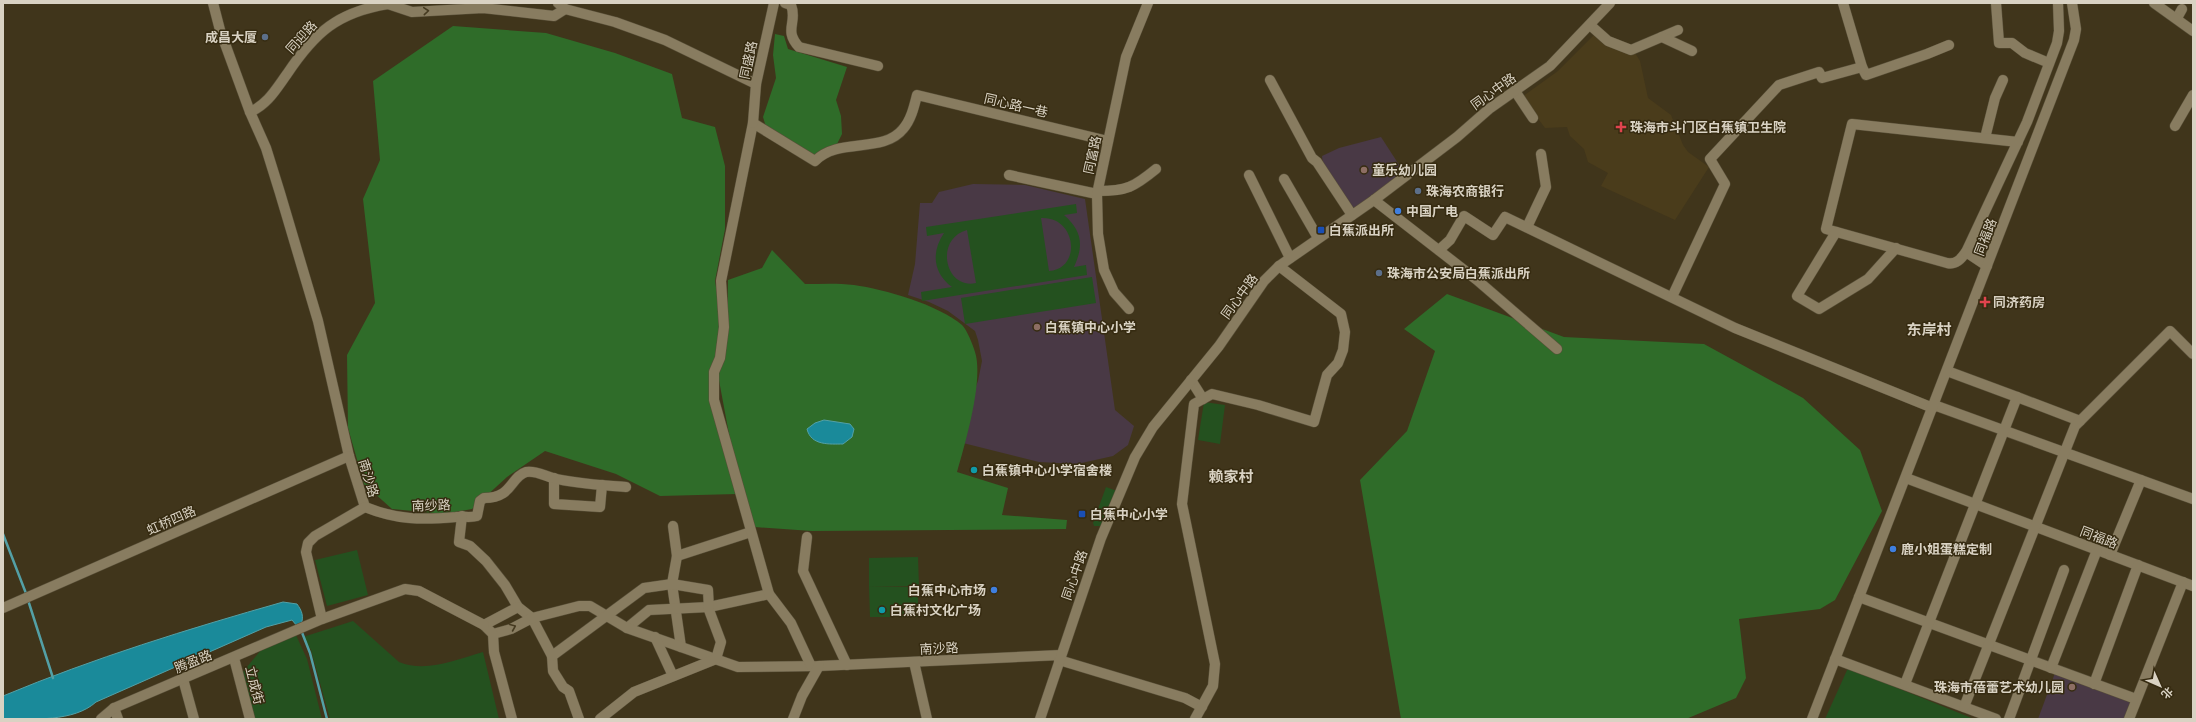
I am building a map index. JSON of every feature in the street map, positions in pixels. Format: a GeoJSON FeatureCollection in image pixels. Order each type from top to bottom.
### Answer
{"type":"FeatureCollection","features":[{"type":"Feature","properties":{"kind":"street","name":"南沙路"},"geometry":{"type":"LineString","coordinates":[[213,3],[220,30],[250,112],[266,148],[308,285],[318,321],[349,456],[365,507]]}},
{"type":"Feature","properties":{"kind":"street","name":"同迎路"},"geometry":{"type":"LineString","coordinates":[[250,112],[269,100],[304,49],[322,30],[353,12],[390,3]]}},
{"type":"Feature","properties":{"kind":"street"},"geometry":{"type":"LineString","coordinates":[[390,3],[412,12],[464,6],[554,16],[561,6],[616,22],[665,40],[756,84]]}},
{"type":"Feature","properties":{"kind":"street","name":"同盛路"},"geometry":{"type":"LineString","coordinates":[[769,594],[714,400],[713,386],[724,327],[721,281],[753,123],[756,84],[774,3]]}},
{"type":"Feature","properties":{"kind":"street"},"geometry":{"type":"LineString","coordinates":[[785,3],[792,5],[794,11],[790,32],[793,41],[799,47],[878,66]]}},
{"type":"Feature","properties":{"kind":"street","name":"同富路"},"geometry":{"type":"LineString","coordinates":[[1129,309],[1114,292],[1104,270],[1098,234],[1098,192],[1126,57],[1148,3]]}},
{"type":"Feature","properties":{"kind":"street","name":"同心中路"},"geometry":{"type":"LineString","coordinates":[[1040,719],[1101,538],[1131,464],[1153,427],[1220,346],[1264,282],[1279,266],[1374,200],[1457,137],[1489,109],[1550,66],[1610,3]]}},
{"type":"Feature","properties":{"kind":"street"},"geometry":{"type":"LineString","coordinates":[[1838,3],[1859,67],[1866,75],[1927,54],[1949,44]]}},
{"type":"Feature","properties":{"kind":"street"},"geometry":{"type":"LineString","coordinates":[[1843,3],[1859,67]]}},
{"type":"Feature","properties":{"kind":"street"},"geometry":{"type":"LineString","coordinates":[[1996,3],[1999,43],[2012,43],[2025,53],[2049,63]]}},
{"type":"Feature","properties":{"kind":"street"},"geometry":{"type":"LineString","coordinates":[[2018,142],[1852,124],[1826,229],[1952,264],[1962,258],[2018,142],[2049,63],[2058,37],[2058,3]]}},
{"type":"Feature","properties":{"kind":"street","name":"同福路"},"geometry":{"type":"LineString","coordinates":[[1812,719],[2074,40],[2076,29],[2072,3]]}},
{"type":"Feature","properties":{"kind":"street"},"geometry":{"type":"LineString","coordinates":[[2154,3],[2180,13],[2193,31]]}},
{"type":"Feature","properties":{"kind":"street"},"geometry":{"type":"LineString","coordinates":[[1590,25],[1608,40],[1632,50],[1678,30]]}},
{"type":"Feature","properties":{"kind":"street"},"geometry":{"type":"LineString","coordinates":[[1662,37],[1692,51]]}},
{"type":"Feature","properties":{"kind":"street"},"geometry":{"type":"LineString","coordinates":[[1672,297],[1725,184],[1710,159],[1779,85],[1819,72],[1822,78],[1859,67]]}},
{"type":"Feature","properties":{"kind":"street"},"geometry":{"type":"LineString","coordinates":[[1270,80],[1312,158],[1317,162],[1352,215]]}},
{"type":"Feature","properties":{"kind":"street"},"geometry":{"type":"LineString","coordinates":[[1985,138],[1995,98],[2003,80]]}},
{"type":"Feature","properties":{"kind":"street"},"geometry":{"type":"LineString","coordinates":[[1515,91],[1533,118]]}},
{"type":"Feature","properties":{"kind":"street","name":"同心路一巷"},"geometry":{"type":"LineString","coordinates":[[753,123],[815,162],[834,149],[882,141],[893,137],[906,124],[917,95],[1108,141]]}},
{"type":"Feature","properties":{"kind":"street"},"geometry":{"type":"LineString","coordinates":[[2175,126],[2193,95]]}},
{"type":"Feature","properties":{"kind":"street"},"geometry":{"type":"LineString","coordinates":[[1527,227],[1546,187],[1541,154]]}},
{"type":"Feature","properties":{"kind":"street"},"geometry":{"type":"LineString","coordinates":[[1009,175],[1098,192],[1130,188],[1156,169]]}},
{"type":"Feature","properties":{"kind":"street"},"geometry":{"type":"LineString","coordinates":[[1249,175],[1290,258]]}},
{"type":"Feature","properties":{"kind":"street"},"geometry":{"type":"LineString","coordinates":[[1284,179],[1318,238]]}},
{"type":"Feature","properties":{"kind":"street"},"geometry":{"type":"LineString","coordinates":[[1374,200],[1439,250],[1557,349]]}},
{"type":"Feature","properties":{"kind":"street"},"geometry":{"type":"LineString","coordinates":[[1439,250],[1450,240],[1464,216],[1493,235],[1505,217],[1735,328],[1933,406],[2004,430],[2193,499]]}},
{"type":"Feature","properties":{"kind":"street"},"geometry":{"type":"LineString","coordinates":[[1836,232],[1797,296],[1819,309],[1863,283],[1896,248]]}},
{"type":"Feature","properties":{"kind":"street"},"geometry":{"type":"LineString","coordinates":[[1966,252],[1987,266]]}},
{"type":"Feature","properties":{"kind":"street"},"geometry":{"type":"LineString","coordinates":[[1195,719],[1213,686],[1215,664],[1182,504],[1194,404],[1212,394],[1258,405],[1314,422],[1327,375],[1338,363],[1343,350],[1345,337],[1344,323],[1341,314],[1279,266]]}},
{"type":"Feature","properties":{"kind":"street"},"geometry":{"type":"LineString","coordinates":[[1964,707],[2075,426],[2170,331],[2193,354]]}},
{"type":"Feature","properties":{"kind":"street"},"geometry":{"type":"LineString","coordinates":[[1947,371],[2080,421]]}},
{"type":"Feature","properties":{"kind":"street"},"geometry":{"type":"LineString","coordinates":[[1191,380],[1203,399]]}},
{"type":"Feature","properties":{"kind":"street"},"geometry":{"type":"LineString","coordinates":[[1905,684],[2017,398]]}},
{"type":"Feature","properties":{"kind":"street","name":"虹桥四路"},"geometry":{"type":"LineString","coordinates":[[8,606],[349,456]]}},
{"type":"Feature","properties":{"kind":"street"},"geometry":{"type":"LineString","coordinates":[[462,516],[471,518],[477,516],[480,501],[484,498],[496,498],[507,491],[524,472],[531,471],[554,478],[626,487]]}},
{"type":"Feature","properties":{"kind":"street"},"geometry":{"type":"LineString","coordinates":[[554,478],[554,504],[600,507],[602,485]]}},
{"type":"Feature","properties":{"kind":"street","name":"同福路"},"geometry":{"type":"LineString","coordinates":[[1906,478],[2193,586]]}},
{"type":"Feature","properties":{"kind":"street"},"geometry":{"type":"LineString","coordinates":[[2110,555],[2141,480]]}},
{"type":"Feature","properties":{"kind":"street"},"geometry":{"type":"LineString","coordinates":[[322,620],[306,552],[308,543],[315,536],[365,507]]}},
{"type":"Feature","properties":{"kind":"street","name":"南纱路"},"geometry":{"type":"LineString","coordinates":[[365,507],[386,516],[413,519],[462,516],[460,542],[470,546],[486,560],[505,585],[518,607],[532,618]]}},
{"type":"Feature","properties":{"kind":"street"},"geometry":{"type":"LineString","coordinates":[[673,526],[677,556],[672,584],[681,646]]}},
{"type":"Feature","properties":{"kind":"street"},"geometry":{"type":"LineString","coordinates":[[677,556],[751,532]]}},
{"type":"Feature","properties":{"kind":"street"},"geometry":{"type":"LineString","coordinates":[[807,537],[803,571],[847,665]]}},
{"type":"Feature","properties":{"kind":"street"},"geometry":{"type":"LineString","coordinates":[[2051,668],[2097,550]]}},
{"type":"Feature","properties":{"kind":"street"},"geometry":{"type":"LineString","coordinates":[[2094,684],[2138,565]]}},
{"type":"Feature","properties":{"kind":"street"},"geometry":{"type":"LineString","coordinates":[[2009,719],[2064,570]]}},
{"type":"Feature","properties":{"kind":"street"},"geometry":{"type":"LineString","coordinates":[[2129,719],[2183,582]]}},
{"type":"Feature","properties":{"kind":"street"},"geometry":{"type":"LineString","coordinates":[[552,656],[644,588],[672,584],[708,590],[709,607],[721,642],[716,659],[634,692],[600,719]]}},
{"type":"Feature","properties":{"kind":"street","name":"腾盈路"},"geometry":{"type":"LineString","coordinates":[[101,719],[114,708],[300,629],[400,590],[410,589],[419,592],[484,625],[493,634]]}},
{"type":"Feature","properties":{"kind":"street"},"geometry":{"type":"LineString","coordinates":[[627,628],[649,610],[709,607],[769,594],[791,623],[815,666],[794,719]]}},
{"type":"Feature","properties":{"kind":"street"},"geometry":{"type":"LineString","coordinates":[[1859,597],[2136,699]]}},
{"type":"Feature","properties":{"kind":"street","name":"南沙路"},"geometry":{"type":"LineString","coordinates":[[493,634],[511,629],[532,618],[579,606],[590,606],[627,628],[738,667],[1060,658],[1185,698],[1202,707]]}},
{"type":"Feature","properties":{"kind":"street"},"geometry":{"type":"LineString","coordinates":[[484,625],[518,607]]}},
{"type":"Feature","properties":{"kind":"street"},"geometry":{"type":"LineString","coordinates":[[532,618],[552,656],[553,671],[563,687],[569,690],[579,719]]}},
{"type":"Feature","properties":{"kind":"street"},"geometry":{"type":"LineString","coordinates":[[493,634],[494,652],[512,719]]}},
{"type":"Feature","properties":{"kind":"street"},"geometry":{"type":"LineString","coordinates":[[655,637],[673,676]]}},
{"type":"Feature","properties":{"kind":"street","name":"立成街"},"geometry":{"type":"LineString","coordinates":[[234,658],[250,719]]}},
{"type":"Feature","properties":{"kind":"street"},"geometry":{"type":"LineString","coordinates":[[1835,659],[1996,719]]}},
{"type":"Feature","properties":{"kind":"street"},"geometry":{"type":"LineString","coordinates":[[914,662],[927,719]]}},
{"type":"Feature","properties":{"kind":"street"},"geometry":{"type":"LineString","coordinates":[[183,679],[194,719]]}},
{"type":"Feature","properties":{"kind":"street"},"geometry":{"type":"LineString","coordinates":[[114,708],[118,719]]}},
{"type":"Feature","properties":{"kind":"shaded area","name":"珠海市斗门区白蕉镇卫生院"},"geometry":{"type":"Polygon","coordinates":[[[1594,35],[1635,53],[1640,61],[1648,98],[1671,115],[1683,145],[1688,152],[1709,167],[1675,220],[1601,186],[1608,173],[1588,162],[1584,149],[1570,136],[1567,127],[1545,128],[1522,97],[1558,71],[1594,35]]]}},
{"type":"Feature","properties":{"kind":"shaded area","name":"童乐幼儿园"},"geometry":{"type":"Polygon","coordinates":[[[1381,137],[1405,174],[1355,209],[1346,201],[1323,165],[1322,156],[1339,148],[1381,137]]]}},
{"type":"Feature","properties":{"kind":"shaded area","name":"白蕉镇中心小学"},"geometry":{"type":"Polygon","coordinates":[[[973,184],[1025,185],[1085,199],[1115,410],[1134,426],[1128,445],[1113,456],[1077,464],[1039,462],[947,439],[963,420],[978,381],[982,361],[978,340],[975,331],[948,311],[929,302],[908,295],[915,264],[920,203],[932,203],[939,192],[973,184]]]}},
{"type":"Feature","properties":{"kind":"shaded area","name":"珠海市蓓蕾艺术幼儿园"},"geometry":{"type":"Polygon","coordinates":[[[2055,673],[2133,702],[2127,719],[2038,719],[2055,673]]]}},
{"type":"Feature","properties":{"kind":"green space"},"geometry":{"type":"Polygon","coordinates":[[[453,26],[546,33],[615,53],[672,74],[682,118],[715,127],[725,166],[725,229],[715,281],[721,317],[719,353],[712,366],[737,494],[660,496],[616,474],[545,451],[507,477],[472,509],[445,514],[392,509],[364,484],[348,428],[347,355],[375,303],[363,199],[380,160],[373,81],[453,26]]]}},
{"type":"Feature","properties":{"kind":"green space"},"geometry":{"type":"Polygon","coordinates":[[[775,34],[784,36],[788,49],[847,67],[836,100],[841,116],[842,134],[836,146],[820,154],[810,154],[766,127],[763,117],[776,78],[773,55],[775,34]]]}},
{"type":"Feature","properties":{"kind":"green space"},"geometry":{"type":"Polygon","coordinates":[[[1076,204],[1077,213],[1064,215],[1075,227],[1080,239],[1079,252],[1074,267],[1086,265],[1087,275],[922,301],[921,292],[952,287],[941,275],[936,262],[937,247],[944,233],[927,236],[926,227],[1076,204]],[[1041,218],[1049,271],[1060,268],[1067,262],[1071,243],[1068,233],[1062,225],[1053,220],[1041,218]],[[967,230],[957,235],[950,243],[947,253],[948,262],[951,272],[957,279],[965,283],[976,283],[967,230]]]}},
{"type":"Feature","properties":{"kind":"green space"},"geometry":{"type":"Polygon","coordinates":[[[772,250],[805,284],[848,284],[880,290],[926,305],[940,311],[962,325],[968,334],[975,352],[977,379],[972,412],[957,472],[1008,488],[1002,515],[1067,520],[1066,529],[812,531],[755,527],[732,450],[718,375],[727,335],[728,280],[762,268],[772,250]]]}},
{"type":"Feature","properties":{"kind":"green space"},"geometry":{"type":"Polygon","coordinates":[[[1092,277],[1096,303],[965,324],[961,298],[1092,277]]]}},
{"type":"Feature","properties":{"kind":"green space"},"geometry":{"type":"Polygon","coordinates":[[[1447,294],[1564,337],[1704,344],[1803,398],[1860,450],[1882,511],[1835,600],[1820,609],[1739,619],[1746,678],[1736,698],[1686,719],[1401,719],[1360,480],[1407,431],[1435,351],[1404,329],[1447,294]]]}},
{"type":"Feature","properties":{"kind":"green space"},"geometry":{"type":"Polygon","coordinates":[[[1204,402],[1225,405],[1220,444],[1198,440],[1204,402]]]}},
{"type":"Feature","properties":{"kind":"green space"},"geometry":{"type":"Polygon","coordinates":[[[1106,487],[1117,491],[1103,526],[1094,526],[1093,523],[1106,487]]]}},
{"type":"Feature","properties":{"kind":"green space"},"geometry":{"type":"Polygon","coordinates":[[[357,550],[368,595],[327,606],[315,560],[357,550]]]}},
{"type":"Feature","properties":{"kind":"green space"},"geometry":{"type":"Polygon","coordinates":[[[918,557],[919,586],[869,587],[869,558],[918,557]]]}},
{"type":"Feature","properties":{"kind":"green space"},"geometry":{"type":"Polygon","coordinates":[[[869,587],[918,587],[918,617],[870,617],[869,587]]]}},
{"type":"Feature","properties":{"kind":"green space"},"geometry":{"type":"Polygon","coordinates":[[[353,621],[399,662],[409,665],[430,666],[451,662],[483,652],[499,719],[330,719],[311,650],[303,637],[353,621]]]}},
{"type":"Feature","properties":{"kind":"green space"},"geometry":{"type":"Polygon","coordinates":[[[296,635],[307,659],[322,719],[255,719],[242,673],[261,650],[296,635]]]}},
{"type":"Feature","properties":{"kind":"green space"},"geometry":{"type":"Polygon","coordinates":[[[1848,668],[1974,719],[1825,719],[1848,668]]]}},
{"type":"Feature","properties":{"kind":"water"},"geometry":{"type":"Polygon","coordinates":[[[824,420],[850,424],[854,429],[852,437],[843,444],[827,444],[812,439],[807,429],[815,423],[824,420]]]}},
{"type":"Feature","properties":{"kind":"water"},"geometry":{"type":"Polygon","coordinates":[[[283,602],[297,604],[302,614],[301,625],[297,626],[292,620],[266,627],[96,702],[76,713],[40,719],[3,719],[3,696],[72,669],[142,645],[283,602]]]}},
{"type":"Feature","properties":{"kind":"waterway"},"geometry":{"type":"LineString","coordinates":[[3,534],[27,596]]}},
{"type":"Feature","properties":{"kind":"waterway"},"geometry":{"type":"LineString","coordinates":[[28,600],[53,678]]}},
{"type":"Feature","properties":{"kind":"waterway"},"geometry":{"type":"LineString","coordinates":[[301,630],[310,653],[327,719]]}},
{"type":"Feature","properties":{"kind":"place","name":"成昌大厦"},"geometry":{"type":"Point","coordinates":[265,37]}},
{"type":"Feature","properties":{"kind":"place","name":"珠海市斗门区白蕉镇卫生院"},"geometry":{"type":"Point","coordinates":[1621,127]}},
{"type":"Feature","properties":{"kind":"place","name":"童乐幼儿园"},"geometry":{"type":"Point","coordinates":[1364,170]}},
{"type":"Feature","properties":{"kind":"place","name":"珠海农商银行"},"geometry":{"type":"Point","coordinates":[1418,191]}},
{"type":"Feature","properties":{"kind":"place","name":"中国广电"},"geometry":{"type":"Point","coordinates":[1398,211]}},
{"type":"Feature","properties":{"kind":"place","name":"白蕉派出所"},"geometry":{"type":"Point","coordinates":[1321,230]}},
{"type":"Feature","properties":{"kind":"place","name":"珠海市公安局白蕉派出所"},"geometry":{"type":"Point","coordinates":[1379,273]}},
{"type":"Feature","properties":{"kind":"place","name":"同济药房"},"geometry":{"type":"Point","coordinates":[1985,302]}},
{"type":"Feature","properties":{"kind":"place","name":"白蕉镇中心小学"},"geometry":{"type":"Point","coordinates":[1037,327]}},
{"type":"Feature","properties":{"kind":"place","name":"白蕉镇中心小学宿舍楼"},"geometry":{"type":"Point","coordinates":[974,470]}},
{"type":"Feature","properties":{"kind":"place","name":"白蕉中心小学"},"geometry":{"type":"Point","coordinates":[1082,514]}},
{"type":"Feature","properties":{"kind":"place","name":"鹿小姐蛋糕定制"},"geometry":{"type":"Point","coordinates":[1893,549]}},
{"type":"Feature","properties":{"kind":"place","name":"白蕉中心市场"},"geometry":{"type":"Point","coordinates":[994,590]}},
{"type":"Feature","properties":{"kind":"place","name":"白蕉村文化广场"},"geometry":{"type":"Point","coordinates":[882,610]}},
{"type":"Feature","properties":{"kind":"place","name":"珠海市蓓蕾艺术幼儿园"},"geometry":{"type":"Point","coordinates":[2072,687]}},
{"type":"Feature","properties":{"kind":"district","name":"东岸村"},"geometry":{"type":"Point","coordinates":[1929,330]}},
{"type":"Feature","properties":{"kind":"district","name":"赖家村"},"geometry":{"type":"Point","coordinates":[1231,477]}}]}
